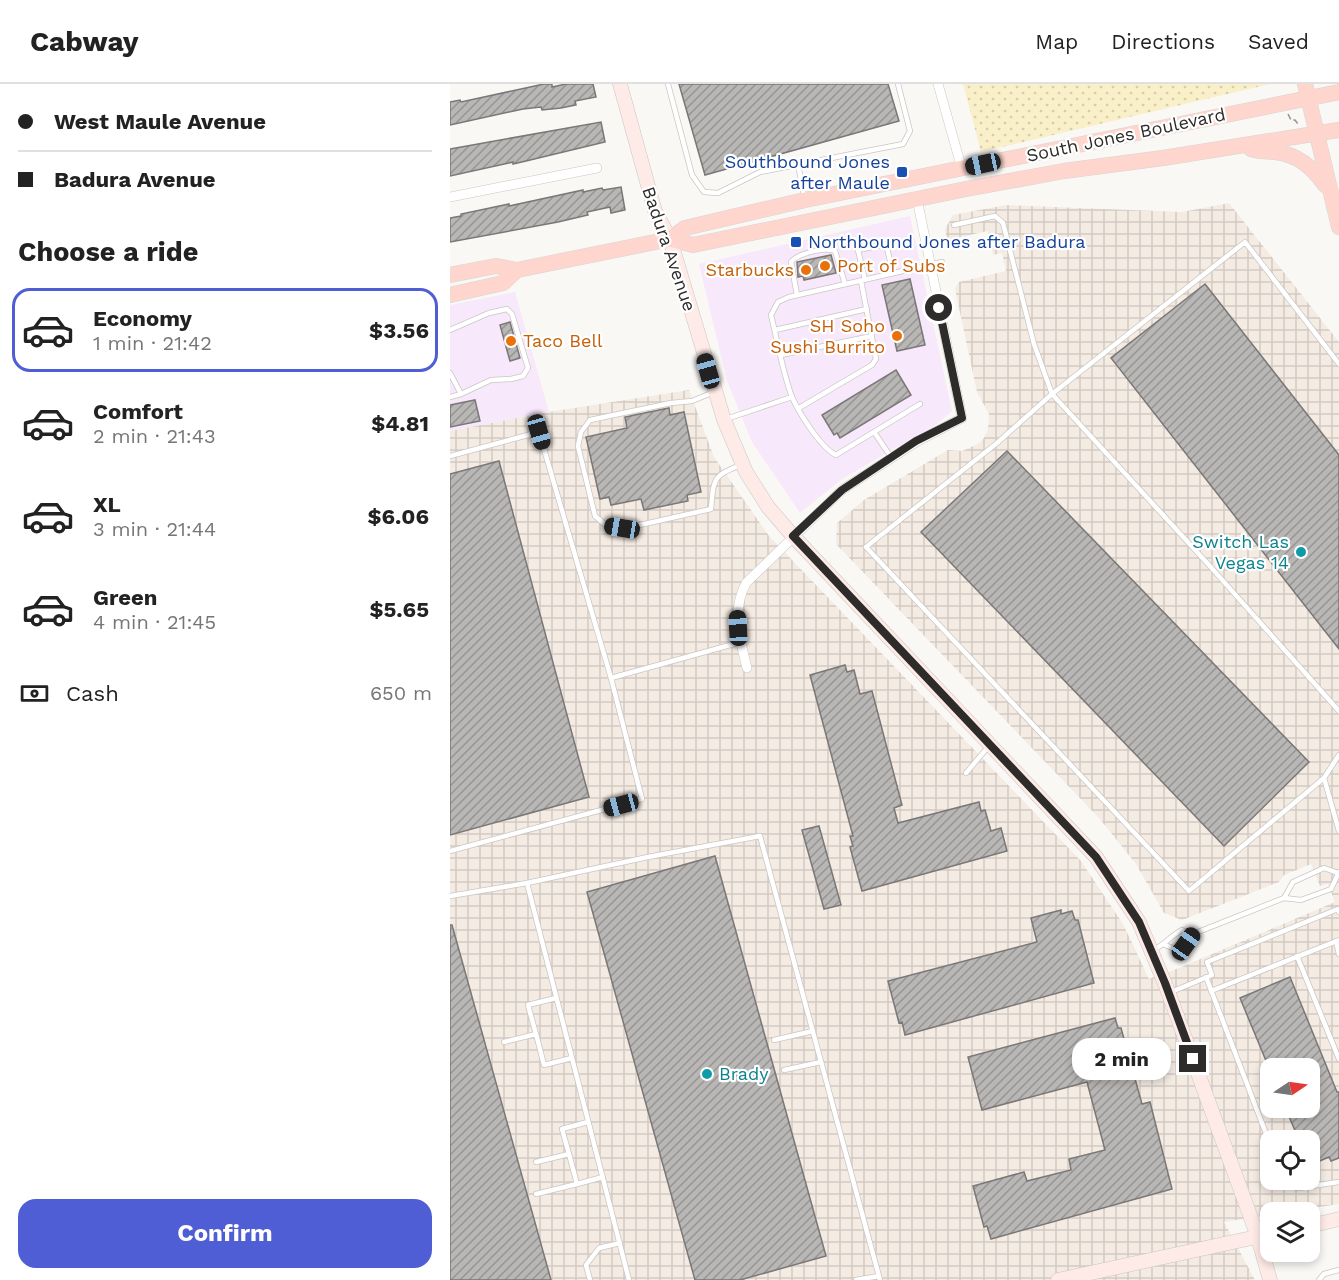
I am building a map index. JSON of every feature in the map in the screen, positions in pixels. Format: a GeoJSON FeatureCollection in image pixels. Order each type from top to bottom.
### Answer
{"type":"FeatureCollection","features":[{"type":"Feature","properties":{"kind":"main road","name":"Badura Avenue"},"geometry":{"type":"LineString","coordinates":[[620,84],[655,211],[669,239],[714,392],[742,464],[768,507],[793,536],[1096,857],[1139,922],[1260,1225]]}},
{"type":"Feature","properties":{"kind":"main road","name":"South Jones Boulevard"},"geometry":{"type":"LineString","coordinates":[[450,275],[496,266],[518,270],[669,239],[685,228],[805,200],[962,169],[1307,91],[1339,92]]}},
{"type":"Feature","properties":{"kind":"main road"},"geometry":{"type":"LineString","coordinates":[[1307,91],[1339,227]]}},
{"type":"Feature","properties":{"kind":"main road","name":"South Jones Boulevard"},"geometry":{"type":"LineString","coordinates":[[669,239],[693,245],[1064,171],[1339,130]]}},
{"type":"Feature","properties":{"kind":"main road"},"geometry":{"type":"LineString","coordinates":[[1243,145],[1257,151],[1285,153],[1298,158],[1317,174],[1330,193]]}},
{"type":"Feature","properties":{"kind":"main road","name":"South Jones Boulevard"},"geometry":{"type":"LineString","coordinates":[[450,295],[502,283],[518,270]]}},
{"type":"Feature","properties":{"kind":"main road"},"geometry":{"type":"LineString","coordinates":[[1320,1224],[1339,1219]]}},
{"type":"Feature","properties":{"kind":"main road"},"geometry":{"type":"LineString","coordinates":[[1058,1280],[1260,1236]]}},
{"type":"Feature","properties":{"kind":"main road","name":"Badura Avenue"},"geometry":{"type":"LineString","coordinates":[[1268,1262],[1270,1280]]}},
{"type":"Feature","properties":{"kind":"street"},"geometry":{"type":"LineString","coordinates":[[938,84],[962,169]]}},
{"type":"Feature","properties":{"kind":"street"},"geometry":{"type":"LineString","coordinates":[[450,197],[597,168]]}},
{"type":"Feature","properties":{"kind":"street"},"geometry":{"type":"LineString","coordinates":[[747,668],[737,609],[746,582],[842,490],[916,441],[962,418],[917,199]]}},
{"type":"Feature","properties":{"kind":"lane"},"geometry":{"type":"LineString","coordinates":[[668,84],[692,175],[704,192],[718,193],[760,172],[903,144],[910,131],[898,84]]}},
{"type":"Feature","properties":{"kind":"lane"},"geometry":{"type":"LineString","coordinates":[[798,164],[805,200]]}},
{"type":"Feature","properties":{"kind":"lane"},"geometry":{"type":"LineString","coordinates":[[954,225],[995,216],[1002,223],[1034,344],[1052,394],[1339,711]]}},
{"type":"Feature","properties":{"kind":"lane"},"geometry":{"type":"LineString","coordinates":[[991,243],[1007,239]]}},
{"type":"Feature","properties":{"kind":"lane"},"geometry":{"type":"LineString","coordinates":[[1339,364],[1245,242],[1052,394],[997,443],[866,547],[1189,891],[1324,778],[1339,755]]}},
{"type":"Feature","properties":{"kind":"lane"},"geometry":{"type":"LineString","coordinates":[[799,408],[872,365],[876,359],[858,250],[886,244],[893,273]]}},
{"type":"Feature","properties":{"kind":"lane"},"geometry":{"type":"LineString","coordinates":[[797,295],[791,262],[795,257],[819,251],[829,249],[835,251],[845,284]]}},
{"type":"Feature","properties":{"kind":"lane"},"geometry":{"type":"LineString","coordinates":[[1003,258],[1011,257]]}},
{"type":"Feature","properties":{"kind":"lane"},"geometry":{"type":"LineString","coordinates":[[920,404],[836,455],[828,452],[792,397],[771,315],[778,302],[797,295],[942,262]]}},
{"type":"Feature","properties":{"kind":"lane"},"geometry":{"type":"LineString","coordinates":[[450,330],[507,309],[512,314],[528,368],[523,376],[491,380],[450,398]]}},
{"type":"Feature","properties":{"kind":"lane"},"geometry":{"type":"LineString","coordinates":[[775,330],[867,309]]}},
{"type":"Feature","properties":{"kind":"lane"},"geometry":{"type":"LineString","coordinates":[[781,355],[872,336]]}},
{"type":"Feature","properties":{"kind":"lane"},"geometry":{"type":"LineString","coordinates":[[450,373],[462,394]]}},
{"type":"Feature","properties":{"kind":"lane"},"geometry":{"type":"LineString","coordinates":[[714,392],[692,401],[671,403],[590,420],[581,432],[578,446],[595,516],[607,526],[622,528],[711,509],[717,478],[722,472],[742,464]]}},
{"type":"Feature","properties":{"kind":"lane"},"geometry":{"type":"LineString","coordinates":[[724,420],[792,397]]}},
{"type":"Feature","properties":{"kind":"lane"},"geometry":{"type":"LineString","coordinates":[[450,456],[539,432],[611,678],[642,799],[450,851]]}},
{"type":"Feature","properties":{"kind":"lane"},"geometry":{"type":"LineString","coordinates":[[874,432],[891,458]]}},
{"type":"Feature","properties":{"kind":"lane"},"geometry":{"type":"LineString","coordinates":[[611,678],[741,642]]}},
{"type":"Feature","properties":{"kind":"lane"},"geometry":{"type":"LineString","coordinates":[[966,773],[990,745]]}},
{"type":"Feature","properties":{"kind":"lane"},"geometry":{"type":"LineString","coordinates":[[1324,778],[1339,831]]}},
{"type":"Feature","properties":{"kind":"lane"},"geometry":{"type":"LineString","coordinates":[[450,896],[527,883],[648,856],[760,836],[879,1278],[856,1280]]}},
{"type":"Feature","properties":{"kind":"lane"},"geometry":{"type":"LineString","coordinates":[[1165,945],[1175,949],[1186,944],[1193,934],[1284,898],[1301,900],[1331,889],[1338,873],[1324,868],[1301,878],[1293,882],[1284,898]]}},
{"type":"Feature","properties":{"kind":"lane"},"geometry":{"type":"LineString","coordinates":[[527,883],[629,1280]]}},
{"type":"Feature","properties":{"kind":"lane"},"geometry":{"type":"LineString","coordinates":[[1169,993],[1212,975],[1207,962],[1338,909],[1339,912]]}},
{"type":"Feature","properties":{"kind":"lane"},"geometry":{"type":"LineString","coordinates":[[1151,950],[1165,945],[1171,935],[1182,930],[1193,934]]}},
{"type":"Feature","properties":{"kind":"lane"},"geometry":{"type":"LineString","coordinates":[[1211,991],[1337,940],[1339,954]]}},
{"type":"Feature","properties":{"kind":"lane"},"geometry":{"type":"LineString","coordinates":[[1297,956],[1339,1059]]}},
{"type":"Feature","properties":{"kind":"lane"},"geometry":{"type":"LineString","coordinates":[[1206,977],[1265,1130]]}},
{"type":"Feature","properties":{"kind":"lane"},"geometry":{"type":"LineString","coordinates":[[556,998],[528,1005],[544,1065],[572,1058]]}},
{"type":"Feature","properties":{"kind":"lane"},"geometry":{"type":"LineString","coordinates":[[774,1040],[813,1031]]}},
{"type":"Feature","properties":{"kind":"lane"},"geometry":{"type":"LineString","coordinates":[[504,1042],[536,1034]]}},
{"type":"Feature","properties":{"kind":"lane"},"geometry":{"type":"LineString","coordinates":[[784,1070],[821,1062]]}},
{"type":"Feature","properties":{"kind":"lane"},"geometry":{"type":"LineString","coordinates":[[577,1184],[562,1129],[588,1122]]}},
{"type":"Feature","properties":{"kind":"lane"},"geometry":{"type":"LineString","coordinates":[[536,1162],[569,1154]]}},
{"type":"Feature","properties":{"kind":"lane"},"geometry":{"type":"LineString","coordinates":[[537,1194],[603,1177]]}},
{"type":"Feature","properties":{"kind":"lane"},"geometry":{"type":"LineString","coordinates":[[1320,1185],[1339,1182]]}},
{"type":"Feature","properties":{"kind":"lane"},"geometry":{"type":"LineString","coordinates":[[590,1280],[586,1265],[599,1248],[620,1243]]}},
{"type":"Feature","properties":{"kind":"lane"},"geometry":{"type":"LineString","coordinates":[[1319,1280],[1324,1274],[1339,1269]]}},
{"type":"Feature","properties":{"kind":"path"},"geometry":{"type":"LineString","coordinates":[[1287,111],[1289,118],[1298,121],[1299,128]]}},
{"type":"Feature","properties":{"kind":"shaded area"},"geometry":{"type":"Polygon","coordinates":[[[1229,203],[1339,342],[1339,1204],[1320,1207],[1320,1202],[1260,1202],[1260,1217],[1224,1222],[1255,1280],[450,1280],[450,431],[549,412],[689,390],[714,457],[769,536],[1081,861],[1123,924],[1149,979],[1335,902],[1328,884],[1320,886],[1311,864],[1284,875],[1279,882],[1182,920],[1164,913],[1136,864],[1099,818],[836,544],[837,523],[864,500],[948,450],[962,451],[978,444],[984,438],[988,429],[989,414],[977,392],[955,289],[959,282],[1006,271],[1002,253],[993,255],[988,231],[947,240],[945,229],[953,215],[1006,205],[1182,212],[1229,203]]]}},
{"type":"Feature","properties":{"kind":"shaded area"},"geometry":{"type":"Polygon","coordinates":[[[910,216],[952,411],[937,424],[842,479],[800,513],[752,442],[727,381],[699,264],[910,216]]]}},
{"type":"Feature","properties":{"kind":"shaded area"},"geometry":{"type":"Polygon","coordinates":[[[515,292],[549,412],[450,431],[450,305],[515,292]]]}},
{"type":"Feature","properties":{"kind":"sand"},"geometry":{"type":"Polygon","coordinates":[[[963,84],[1270,84],[981,152],[963,84]]]}},
{"type":"Feature","properties":{"kind":"building"},"geometry":{"type":"Polygon","coordinates":[[[552,84],[552,87],[566,84],[593,84],[596,97],[575,101],[576,105],[561,108],[523,109],[450,125],[450,102],[460,100],[461,102],[552,84]]]}},
{"type":"Feature","properties":{"kind":"building"},"geometry":{"type":"Polygon","coordinates":[[[679,84],[888,84],[899,121],[705,175],[679,84]]]}},
{"type":"Feature","properties":{"kind":"building"},"geometry":{"type":"Polygon","coordinates":[[[601,122],[605,142],[450,176],[450,149],[601,122]]]}},
{"type":"Feature","properties":{"kind":"building"},"geometry":{"type":"Polygon","coordinates":[[[621,187],[625,210],[611,213],[610,207],[558,222],[450,242],[450,218],[461,216],[461,214],[583,190],[583,192],[621,187]]]}},
{"type":"Feature","properties":{"kind":"building"},"geometry":{"type":"Polygon","coordinates":[[[831,255],[836,273],[804,280],[803,276],[798,277],[797,262],[831,255]]]}},
{"type":"Feature","properties":{"kind":"building"},"geometry":{"type":"Polygon","coordinates":[[[910,279],[925,345],[897,351],[882,285],[910,279]]]}},
{"type":"Feature","properties":{"kind":"building","name":"Switch Las Vegas 14"},"geometry":{"type":"Polygon","coordinates":[[[1205,284],[1339,455],[1339,649],[1111,358],[1205,284]]]}},
{"type":"Feature","properties":{"kind":"building","name":"Taco Bell"},"geometry":{"type":"Polygon","coordinates":[[[510,322],[520,358],[510,361],[500,325],[510,322]]]}},
{"type":"Feature","properties":{"kind":"building"},"geometry":{"type":"Polygon","coordinates":[[[896,370],[911,395],[840,438],[837,433],[834,435],[822,415],[896,370]]]}},
{"type":"Feature","properties":{"kind":"building"},"geometry":{"type":"Polygon","coordinates":[[[475,400],[480,421],[450,427],[450,405],[475,400]]]}},
{"type":"Feature","properties":{"kind":"building"},"geometry":{"type":"Polygon","coordinates":[[[669,408],[670,415],[684,412],[701,492],[687,495],[688,501],[644,510],[641,499],[611,505],[609,497],[600,499],[586,437],[627,428],[625,417],[669,408]]]}},
{"type":"Feature","properties":{"kind":"building"},"geometry":{"type":"Polygon","coordinates":[[[1007,451],[1309,762],[1224,846],[921,532],[1007,451]]]}},
{"type":"Feature","properties":{"kind":"building"},"geometry":{"type":"Polygon","coordinates":[[[499,461],[589,797],[450,835],[450,474],[499,461]]]}},
{"type":"Feature","properties":{"kind":"building"},"geometry":{"type":"Polygon","coordinates":[[[845,665],[847,672],[854,670],[860,694],[872,691],[902,805],[894,808],[898,823],[979,802],[981,811],[985,810],[991,831],[1001,828],[1007,851],[862,891],[850,847],[853,846],[850,836],[853,836],[810,675],[845,665]]]}},
{"type":"Feature","properties":{"kind":"building"},"geometry":{"type":"Polygon","coordinates":[[[819,826],[841,905],[824,909],[802,830],[819,826]]]}},
{"type":"Feature","properties":{"kind":"building","name":"Brady"},"geometry":{"type":"Polygon","coordinates":[[[715,856],[826,1256],[740,1280],[695,1280],[587,892],[715,856]]]}},
{"type":"Feature","properties":{"kind":"building"},"geometry":{"type":"Polygon","coordinates":[[[1061,910],[1061,914],[1072,911],[1075,920],[1078,920],[1094,983],[905,1035],[902,1022],[899,1023],[888,981],[1037,942],[1031,918],[1061,910]]]}},
{"type":"Feature","properties":{"kind":"building"},"geometry":{"type":"Polygon","coordinates":[[[450,925],[452,925],[551,1280],[450,1280],[450,925]]]}},
{"type":"Feature","properties":{"kind":"building"},"geometry":{"type":"Polygon","coordinates":[[[1290,977],[1337,1092],[1339,1092],[1339,1158],[1331,1161],[1329,1157],[1320,1161],[1320,1130],[1295,1130],[1290,1118],[1320,1118],[1320,1058],[1265,1058],[1240,998],[1290,977]]]}},
{"type":"Feature","properties":{"kind":"building"},"geometry":{"type":"Polygon","coordinates":[[[1115,1018],[1118,1028],[1121,1028],[1142,1104],[1150,1102],[1172,1189],[991,1239],[987,1226],[984,1227],[973,1186],[1024,1172],[1027,1181],[1071,1170],[1069,1159],[1105,1150],[1087,1082],[982,1110],[968,1057],[1115,1018]]]}},
{"type":"Feature","properties":{"kind":"place","name":"Southbound Jones after Maule"},"geometry":{"type":"Point","coordinates":[902,172]}},
{"type":"Feature","properties":{"kind":"place","name":"Northbound Jones after Badura"},"geometry":{"type":"Point","coordinates":[796,242]}},
{"type":"Feature","properties":{"kind":"place","name":"Port of Subs"},"geometry":{"type":"Point","coordinates":[825,266]}},
{"type":"Feature","properties":{"kind":"place","name":"Starbucks"},"geometry":{"type":"Point","coordinates":[806,270]}},
{"type":"Feature","properties":{"kind":"place","name":"SH Soho Sushi Burrito"},"geometry":{"type":"Point","coordinates":[897,336]}},
{"type":"Feature","properties":{"kind":"place","name":"Taco Bell"},"geometry":{"type":"Point","coordinates":[511,341]}},
{"type":"Feature","properties":{"kind":"place","name":"Switch Las Vegas 14"},"geometry":{"type":"Point","coordinates":[1301,552]}},
{"type":"Feature","properties":{"kind":"place","name":"Brady"},"geometry":{"type":"Point","coordinates":[707,1074]}},
{"type":"Feature","properties":{"kind":"route"},"geometry":{"type":"LineString","coordinates":[[939,308],[962,418],[916,441],[842,490],[793,536],[1096,857],[1139,922],[1165,983],[1193,1059]]}}]}
